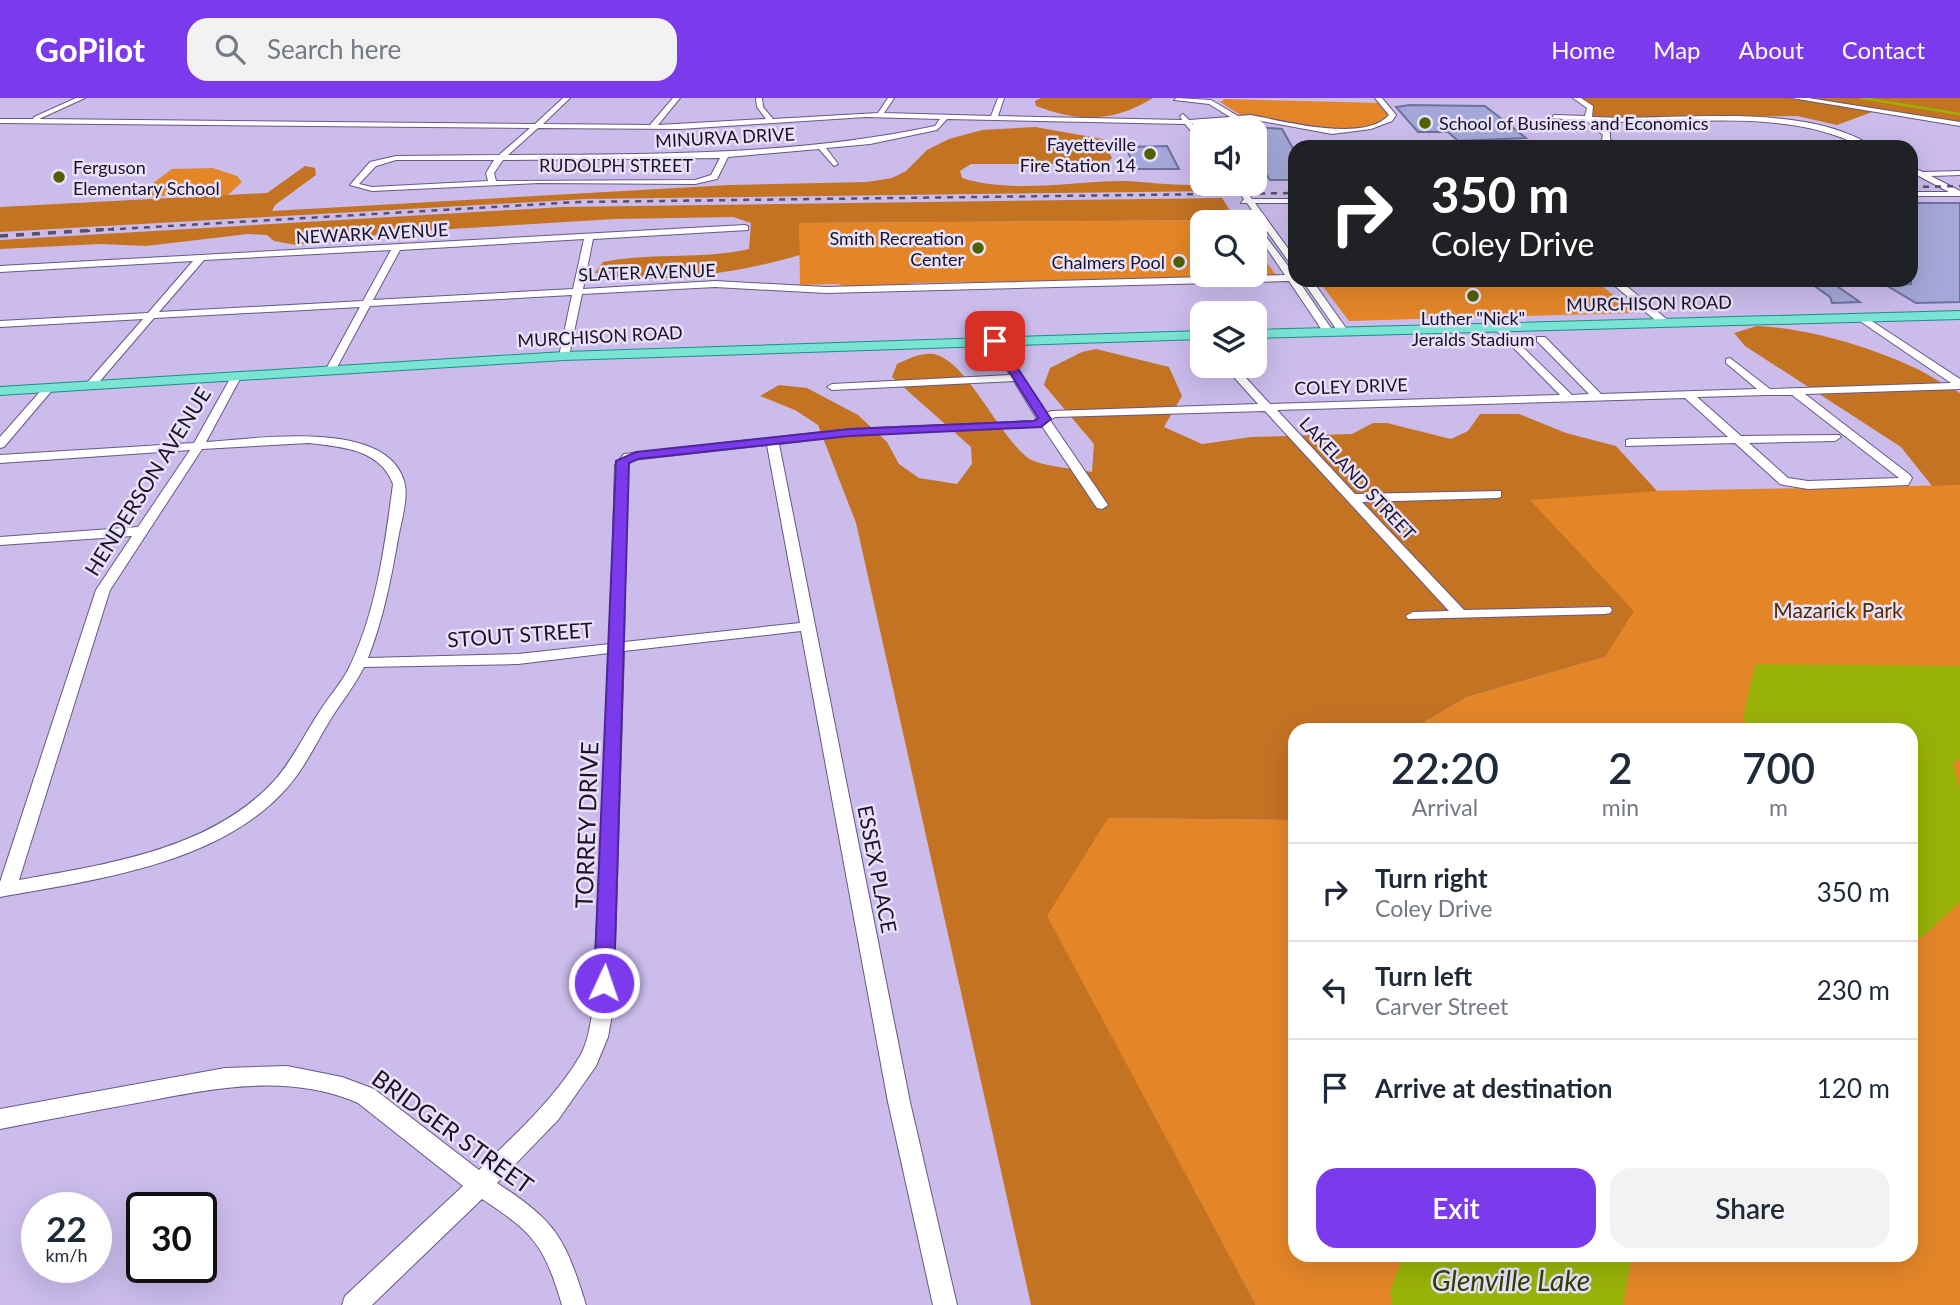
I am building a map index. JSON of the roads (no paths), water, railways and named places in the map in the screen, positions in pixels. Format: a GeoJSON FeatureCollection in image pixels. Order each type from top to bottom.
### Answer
{"type":"FeatureCollection","features":[{"type":"Feature","properties":{"kind":"main road","name":"MURCHISON ROAD"},"geometry":{"type":"LineString","coordinates":[[1267,334],[1960,315]]}},
{"type":"Feature","properties":{"kind":"main road","name":"MURCHISON ROAD"},"geometry":{"type":"LineString","coordinates":[[0,391],[564,356],[1190,336]]}},
{"type":"Feature","properties":{"kind":"street"},"geometry":{"type":"LineString","coordinates":[[28,121],[82,98]]}},
{"type":"Feature","properties":{"kind":"street"},"geometry":{"type":"LineString","coordinates":[[494,185],[490,173],[499,159],[567,98]]}},
{"type":"Feature","properties":{"kind":"street"},"geometry":{"type":"LineString","coordinates":[[652,127],[677,98]]}},
{"type":"Feature","properties":{"kind":"street"},"geometry":{"type":"LineString","coordinates":[[759,98],[760,107],[771,121]]}},
{"type":"Feature","properties":{"kind":"street"},"geometry":{"type":"LineString","coordinates":[[880,115],[891,98]]}},
{"type":"Feature","properties":{"kind":"street"},"geometry":{"type":"LineString","coordinates":[[994,118],[1001,98]]}},
{"type":"Feature","properties":{"kind":"street"},"geometry":{"type":"LineString","coordinates":[[0,121],[652,127],[880,115],[1188,122],[1258,117],[1332,132],[1383,125],[1392,118],[1387,107],[1378,98]]}},
{"type":"Feature","properties":{"kind":"street"},"geometry":{"type":"LineString","coordinates":[[1576,98],[1591,107],[1588,118]]}},
{"type":"Feature","properties":{"kind":"street"},"geometry":{"type":"LineString","coordinates":[[1795,98],[1960,124]]}},
{"type":"Feature","properties":{"kind":"street"},"geometry":{"type":"LineString","coordinates":[[1190,125],[1179,110],[1177,99],[1211,103],[1235,117]]}},
{"type":"Feature","properties":{"kind":"street","name":"MINURVA DRIVE"},"geometry":{"type":"LineString","coordinates":[[494,185],[372,190],[354,185],[373,164],[391,158],[725,156],[879,141],[934,130],[941,126],[945,117]]}},
{"type":"Feature","properties":{"kind":"street"},"geometry":{"type":"LineString","coordinates":[[1554,117],[1764,118],[1830,132],[1851,140]]}},
{"type":"Feature","properties":{"kind":"street"},"geometry":{"type":"LineString","coordinates":[[1588,118],[1606,135],[1606,140]]}},
{"type":"Feature","properties":{"kind":"street"},"geometry":{"type":"LineString","coordinates":[[821,147],[834,164]]}},
{"type":"Feature","properties":{"kind":"street","name":"RUDOLPH STREET"},"geometry":{"type":"LineString","coordinates":[[494,185],[539,181],[701,181],[714,177],[725,156]]}},
{"type":"Feature","properties":{"kind":"street"},"geometry":{"type":"LineString","coordinates":[[1918,172],[1960,194]]}},
{"type":"Feature","properties":{"kind":"street"},"geometry":{"type":"LineString","coordinates":[[1921,174],[1960,173]]}},
{"type":"Feature","properties":{"kind":"street"},"geometry":{"type":"LineString","coordinates":[[1918,194],[1960,194]]}},
{"type":"Feature","properties":{"kind":"street"},"geometry":{"type":"LineString","coordinates":[[1234,196],[1244,210]]}},
{"type":"Feature","properties":{"kind":"street"},"geometry":{"type":"LineString","coordinates":[[1246,196],[1288,254]]}},
{"type":"Feature","properties":{"kind":"street"},"geometry":{"type":"LineString","coordinates":[[1238,201],[1288,201]]}},
{"type":"Feature","properties":{"kind":"street","name":"NEWARK AVENUE"},"geometry":{"type":"LineString","coordinates":[[0,269],[745,228]]}},
{"type":"Feature","properties":{"kind":"street"},"geometry":{"type":"LineString","coordinates":[[564,356],[589,237]]}},
{"type":"Feature","properties":{"kind":"street"},"geometry":{"type":"LineString","coordinates":[[1267,242],[1288,271]]}},
{"type":"Feature","properties":{"kind":"street"},"geometry":{"type":"LineString","coordinates":[[330,372],[397,247]]}},
{"type":"Feature","properties":{"kind":"street"},"geometry":{"type":"LineString","coordinates":[[90,386],[201,258]]}},
{"type":"Feature","properties":{"kind":"street","name":"SLATER AVENUE"},"geometry":{"type":"LineString","coordinates":[[0,324],[715,284],[827,290],[1288,278]]}},
{"type":"Feature","properties":{"kind":"street"},"geometry":{"type":"LineString","coordinates":[[1299,287],[1328,331]]}},
{"type":"Feature","properties":{"kind":"street"},"geometry":{"type":"LineString","coordinates":[[1312,287],[1343,331]]}},
{"type":"Feature","properties":{"kind":"street"},"geometry":{"type":"LineString","coordinates":[[1621,287],[1665,323]]}},
{"type":"Feature","properties":{"kind":"street"},"geometry":{"type":"LineString","coordinates":[[1861,317],[1960,385]]}},
{"type":"Feature","properties":{"kind":"street"},"geometry":{"type":"LineString","coordinates":[[1498,326],[1568,397]]}},
{"type":"Feature","properties":{"kind":"street"},"geometry":{"type":"LineString","coordinates":[[1541,340],[1598,397]]}},
{"type":"Feature","properties":{"kind":"street"},"geometry":{"type":"LineString","coordinates":[[995,341],[1102,505]]}},
{"type":"Feature","properties":{"kind":"street"},"geometry":{"type":"LineString","coordinates":[[1730,361],[1767,392]]}},
{"type":"Feature","properties":{"kind":"street","name":"HENDERSON AVENUE"},"geometry":{"type":"LineString","coordinates":[[3,890],[103,590],[199,445],[236,377]]}},
{"type":"Feature","properties":{"kind":"street"},"geometry":{"type":"LineString","coordinates":[[832,387],[1018,378]]}},
{"type":"Feature","properties":{"kind":"street","name":"LAKELAND STREET"},"geometry":{"type":"LineString","coordinates":[[1240,378],[1460,614]]}},
{"type":"Feature","properties":{"kind":"street","name":"COLEY DRIVE"},"geometry":{"type":"LineString","coordinates":[[622,461],[636,455],[850,432],[1037,424],[1052,414],[1960,385]]}},
{"type":"Feature","properties":{"kind":"street"},"geometry":{"type":"LineString","coordinates":[[0,444],[49,388]]}},
{"type":"Feature","properties":{"kind":"street"},"geometry":{"type":"LineString","coordinates":[[1687,394],[1784,481],[1796,485],[1904,482],[1906,478],[1794,391]]}},
{"type":"Feature","properties":{"kind":"street"},"geometry":{"type":"LineString","coordinates":[[1630,443],[1835,437]]}},
{"type":"Feature","properties":{"kind":"street"},"geometry":{"type":"LineString","coordinates":[[0,459],[283,439],[331,442],[375,454],[394,469],[398,493],[372,633],[359,663],[287,776],[272,793],[230,823],[192,843],[135,864],[3,890]]}},
{"type":"Feature","properties":{"kind":"street","name":"ESSEX PLACE"},"geometry":{"type":"LineString","coordinates":[[772,440],[899,1102],[945,1305]]}},
{"type":"Feature","properties":{"kind":"street","name":"TORREY DRIVE"},"geometry":{"type":"LineString","coordinates":[[355,1305],[480,1185],[572,1086],[598,1037],[603,1009],[622,461]]}},
{"type":"Feature","properties":{"kind":"street"},"geometry":{"type":"LineString","coordinates":[[1352,498],[1497,494]]}},
{"type":"Feature","properties":{"kind":"street"},"geometry":{"type":"LineString","coordinates":[[0,541],[142,531]]}},
{"type":"Feature","properties":{"kind":"street"},"geometry":{"type":"LineString","coordinates":[[1413,616],[1605,610]]}},
{"type":"Feature","properties":{"kind":"street","name":"STOUT STREET"},"geometry":{"type":"LineString","coordinates":[[359,663],[518,659],[808,626]]}},
{"type":"Feature","properties":{"kind":"street","name":"BRIDGER STREET"},"geometry":{"type":"LineString","coordinates":[[0,1119],[225,1077],[257,1075],[316,1079],[366,1096],[480,1185],[523,1213],[544,1234],[560,1259],[574,1305]]}},
{"type":"Feature","properties":{"kind":"water"},"geometry":{"type":"Polygon","coordinates":[[[1755,664],[1960,666],[1960,759],[1953,763],[1960,790],[1960,902],[1918,938],[1918,723],[1746,723],[1743,718],[1755,664]]]}},
{"type":"Feature","properties":{"kind":"water","name":"Glenville Lake"},"geometry":{"type":"Polygon","coordinates":[[[1401,1262],[1631,1262],[1623,1305],[1392,1305],[1390,1292],[1401,1262]]]}},
{"type":"Feature","properties":{"kind":"waterway"},"geometry":{"type":"LineString","coordinates":[[1862,98],[1960,114]]}},
{"type":"Feature","properties":{"kind":"railway"},"geometry":{"type":"LineString","coordinates":[[1918,187],[1960,186]]}},
{"type":"Feature","properties":{"kind":"railway"},"geometry":{"type":"LineString","coordinates":[[84,231],[578,202],[1288,193]]}},
{"type":"Feature","properties":{"kind":"railway"},"geometry":{"type":"LineString","coordinates":[[0,236],[114,229]]}},
{"type":"Feature","properties":{"kind":"place","name":"School of Business and Economics"},"geometry":{"type":"Point","coordinates":[1425,123]}},
{"type":"Feature","properties":{"kind":"place","name":"Fayetteville Fire Station 14"},"geometry":{"type":"Point","coordinates":[1150,154]}},
{"type":"Feature","properties":{"kind":"place","name":"Ferguson Elementary School"},"geometry":{"type":"Point","coordinates":[59,177]}},
{"type":"Feature","properties":{"kind":"place","name":"Smith Recreation Center"},"geometry":{"type":"Point","coordinates":[978,248]}},
{"type":"Feature","properties":{"kind":"place","name":"Chalmers Pool"},"geometry":{"type":"Point","coordinates":[1179,262]}},
{"type":"Feature","properties":{"kind":"place","name":"Luther \"Nick\" Jeralds Stadium"},"geometry":{"type":"Point","coordinates":[1473,296]}},
{"type":"Feature","properties":{"kind":"park label","name":"Mazarick Park"},"geometry":{"type":"Point","coordinates":[1838,609]}}]}
